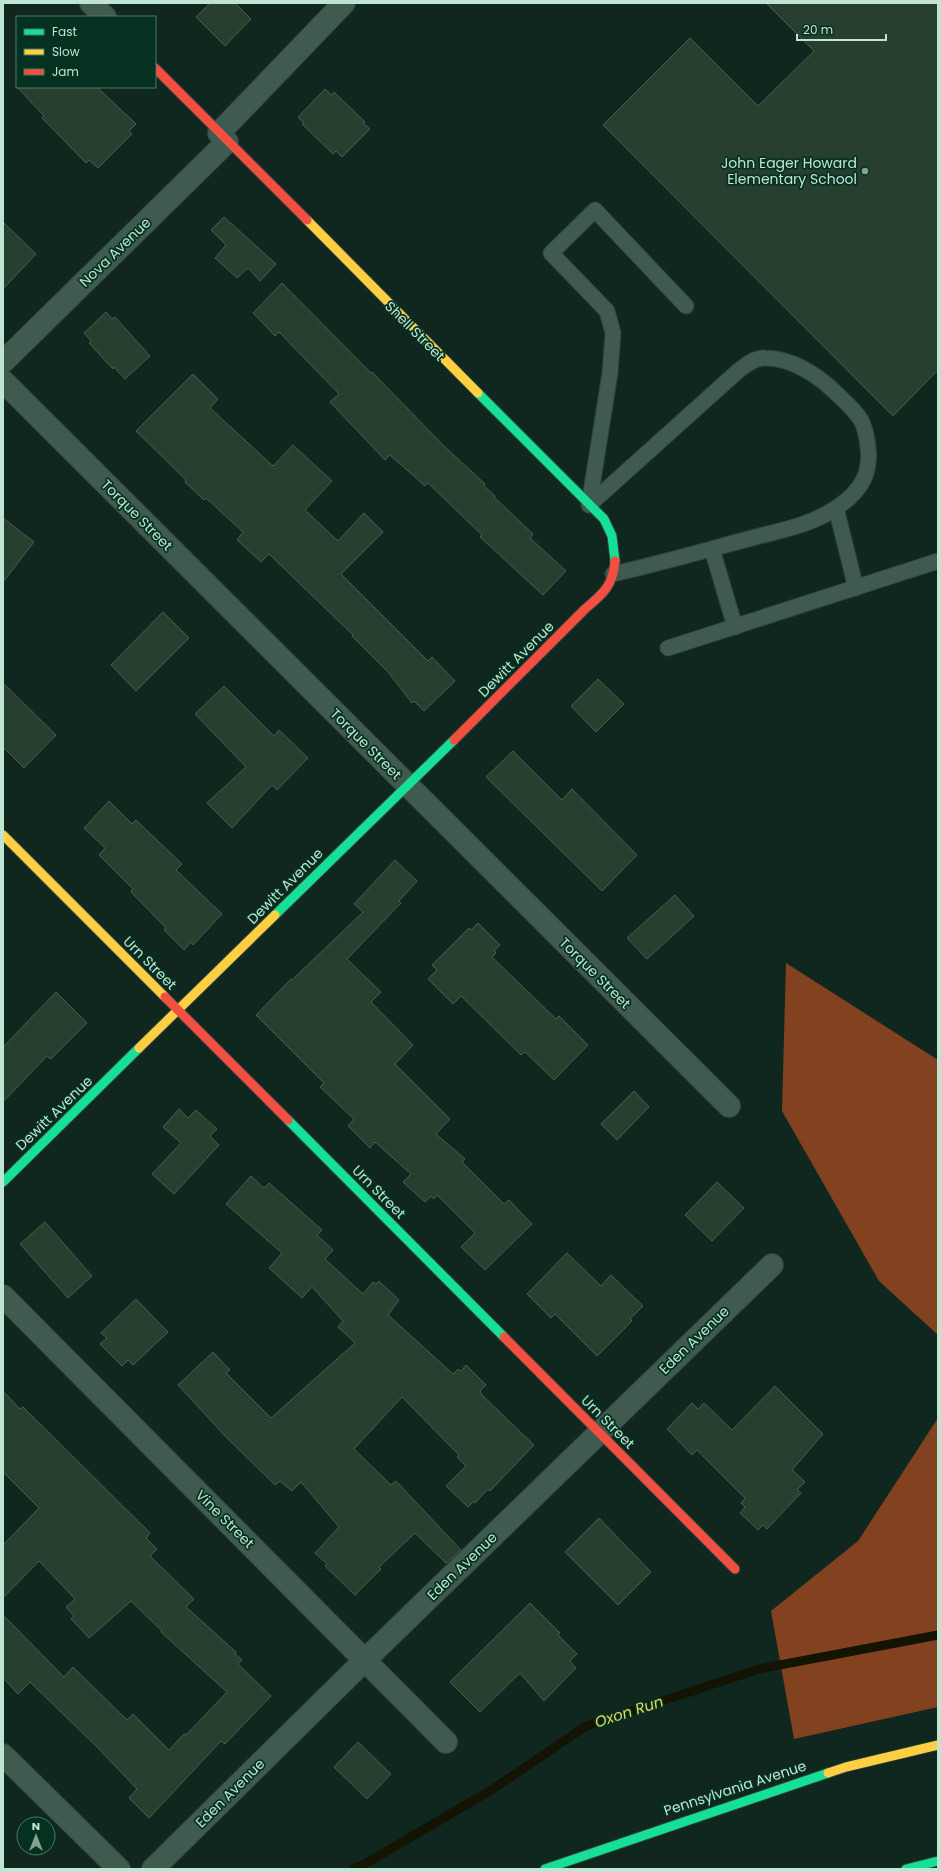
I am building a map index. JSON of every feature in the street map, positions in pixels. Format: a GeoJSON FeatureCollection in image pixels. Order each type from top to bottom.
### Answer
{"type":"FeatureCollection","features":[{"type":"Feature","properties":{"kind":"main road","name":"Shell Street"},"geometry":{"type":"LineString","coordinates":[[156,69],[604,519],[614,539],[616,556],[613,574],[606,591],[585,609]]}},
{"type":"Feature","properties":{"kind":"main road","name":"Dewitt Avenue"},"geometry":{"type":"LineString","coordinates":[[3,1182],[408,785],[585,609]]}},
{"type":"Feature","properties":{"kind":"main road","name":"Urn Street"},"geometry":{"type":"LineString","coordinates":[[3,835],[735,1569]]}},
{"type":"Feature","properties":{"kind":"main road","name":"Pennsylvania Avenue"},"geometry":{"type":"LineString","coordinates":[[545,1869],[846,1766],[938,1745]]}},
{"type":"Feature","properties":{"kind":"main road"},"geometry":{"type":"LineString","coordinates":[[906,1869],[938,1861]]}},
{"type":"Feature","properties":{"kind":"street"},"geometry":{"type":"LineString","coordinates":[[91,3],[104,16]]}},
{"type":"Feature","properties":{"kind":"street","name":"Nova Avenue"},"geometry":{"type":"LineString","coordinates":[[3,362],[223,137],[344,3]]}},
{"type":"Feature","properties":{"kind":"street","name":"Torque Street"},"geometry":{"type":"LineString","coordinates":[[3,381],[729,1106]]}},
{"type":"Feature","properties":{"kind":"street","name":"Eden Avenue"},"geometry":{"type":"LineString","coordinates":[[153,1869],[365,1660],[772,1265]]}},
{"type":"Feature","properties":{"kind":"street","name":"Vine Street"},"geometry":{"type":"LineString","coordinates":[[3,1296],[446,1742]]}},
{"type":"Feature","properties":{"kind":"street"},"geometry":{"type":"LineString","coordinates":[[3,1755],[119,1869]]}},
{"type":"Feature","properties":{"kind":"lane"},"geometry":{"type":"LineString","coordinates":[[589,505],[610,373],[613,333],[607,311],[551,253],[595,210],[686,306]]}},
{"type":"Feature","properties":{"kind":"lane"},"geometry":{"type":"LineString","coordinates":[[589,505],[738,371],[751,362],[764,357],[782,360],[807,370],[826,384],[848,405],[861,421],[868,448],[869,462],[866,478],[858,489],[836,508],[811,522],[613,574]]}},
{"type":"Feature","properties":{"kind":"lane"},"geometry":{"type":"LineString","coordinates":[[836,508],[856,588]]}},
{"type":"Feature","properties":{"kind":"lane"},"geometry":{"type":"LineString","coordinates":[[712,549],[735,627]]}},
{"type":"Feature","properties":{"kind":"lane"},"geometry":{"type":"LineString","coordinates":[[668,648],[938,561]]}},
{"type":"Feature","properties":{"kind":"shaded area"},"geometry":{"type":"Polygon","coordinates":[[[786,963],[938,1060],[938,1335],[879,1281],[782,1111],[786,963]]]}},
{"type":"Feature","properties":{"kind":"shaded area"},"geometry":{"type":"Polygon","coordinates":[[[938,1418],[938,1707],[794,1739],[771,1611],[858,1541],[938,1418]]]}},
{"type":"Feature","properties":{"kind":"building"},"geometry":{"type":"Polygon","coordinates":[[[210,3],[235,3],[251,19],[225,46],[196,17],[210,3]]]}},
{"type":"Feature","properties":{"kind":"building"},"geometry":{"type":"Polygon","coordinates":[[[766,3],[938,3],[938,370],[893,416],[603,125],[690,38],[758,106],[814,51],[766,3]]]}},
{"type":"Feature","properties":{"kind":"building"},"geometry":{"type":"Polygon","coordinates":[[[18,88],[98,88],[136,124],[129,131],[132,134],[98,168],[89,160],[86,163],[42,118],[44,116],[18,88]]]}},
{"type":"Feature","properties":{"kind":"building"},"geometry":{"type":"Polygon","coordinates":[[[325,89],[332,95],[334,92],[365,122],[363,123],[370,129],[342,157],[336,151],[333,154],[302,124],[304,123],[298,117],[325,89]]]}},
{"type":"Feature","properties":{"kind":"building"},"geometry":{"type":"Polygon","coordinates":[[[224,217],[276,264],[260,281],[248,268],[237,278],[215,258],[226,245],[211,230],[224,217]]]}},
{"type":"Feature","properties":{"kind":"building"},"geometry":{"type":"Polygon","coordinates":[[[3,222],[36,254],[3,289],[3,222]]]}},
{"type":"Feature","properties":{"kind":"building"},"geometry":{"type":"Polygon","coordinates":[[[282,283],[444,446],[485,484],[484,486],[495,496],[494,497],[533,534],[530,538],[566,571],[543,595],[480,537],[482,535],[428,483],[425,486],[390,455],[385,460],[330,402],[339,394],[279,332],[275,336],[253,313],[282,283]]]}},
{"type":"Feature","properties":{"kind":"building"},"geometry":{"type":"Polygon","coordinates":[[[106,312],[112,319],[115,317],[150,356],[125,379],[114,367],[113,369],[89,343],[91,341],[84,333],[106,312]]]}},
{"type":"Feature","properties":{"kind":"building"},"geometry":{"type":"Polygon","coordinates":[[[193,374],[218,399],[210,408],[273,466],[293,445],[332,481],[305,510],[338,541],[364,513],[383,532],[341,574],[428,661],[432,657],[455,681],[424,711],[414,701],[412,703],[388,672],[352,636],[353,635],[269,554],[261,562],[237,540],[243,532],[206,498],[204,500],[185,482],[186,480],[136,431],[193,374]]]}},
{"type":"Feature","properties":{"kind":"building"},"geometry":{"type":"Polygon","coordinates":[[[3,518],[34,542],[3,582],[3,518]]]}},
{"type":"Feature","properties":{"kind":"building"},"geometry":{"type":"Polygon","coordinates":[[[163,612],[189,638],[136,691],[111,665],[163,612]]]}},
{"type":"Feature","properties":{"kind":"building"},"geometry":{"type":"Polygon","coordinates":[[[598,679],[624,704],[596,732],[571,706],[598,679]]]}},
{"type":"Feature","properties":{"kind":"building"},"geometry":{"type":"Polygon","coordinates":[[[3,683],[56,735],[24,768],[3,747],[3,683]]]}},
{"type":"Feature","properties":{"kind":"building"},"geometry":{"type":"Polygon","coordinates":[[[224,686],[274,736],[279,730],[308,758],[277,790],[272,785],[232,828],[207,803],[246,767],[195,714],[224,686]]]}},
{"type":"Feature","properties":{"kind":"building"},"geometry":{"type":"Polygon","coordinates":[[[513,751],[562,800],[572,789],[637,855],[602,891],[486,777],[513,751]]]}},
{"type":"Feature","properties":{"kind":"building"},"geometry":{"type":"Polygon","coordinates":[[[109,801],[132,824],[136,820],[182,864],[176,870],[222,914],[193,945],[191,942],[184,950],[164,930],[166,928],[131,892],[133,889],[99,855],[105,848],[84,828],[109,801]]]}},
{"type":"Feature","properties":{"kind":"building"},"geometry":{"type":"Polygon","coordinates":[[[395,860],[417,881],[399,901],[401,903],[347,959],[381,992],[371,1002],[413,1045],[395,1064],[450,1119],[436,1134],[465,1159],[462,1162],[504,1204],[509,1200],[532,1224],[485,1270],[461,1247],[475,1233],[437,1195],[434,1199],[431,1196],[425,1202],[403,1182],[411,1174],[375,1142],[370,1148],[348,1126],[354,1119],[320,1087],[324,1083],[256,1015],[291,979],[292,980],[363,912],[354,904],[395,860]]]}},
{"type":"Feature","properties":{"kind":"building"},"geometry":{"type":"Polygon","coordinates":[[[675,895],[694,916],[647,959],[627,938],[675,895]]]}},
{"type":"Feature","properties":{"kind":"building"},"geometry":{"type":"Polygon","coordinates":[[[478,923],[500,945],[494,951],[496,953],[492,957],[556,1019],[559,1016],[588,1045],[554,1080],[525,1052],[521,1055],[461,996],[453,1004],[428,979],[437,970],[432,965],[469,928],[471,930],[478,923]]]}},
{"type":"Feature","properties":{"kind":"building"},"geometry":{"type":"Polygon","coordinates":[[[56,992],[87,1023],[51,1059],[47,1056],[3,1102],[3,1047],[56,992]]]}},
{"type":"Feature","properties":{"kind":"building"},"geometry":{"type":"Polygon","coordinates":[[[634,1091],[649,1107],[617,1140],[601,1124],[634,1091]]]}},
{"type":"Feature","properties":{"kind":"building"},"geometry":{"type":"Polygon","coordinates":[[[179,1109],[188,1118],[196,1110],[217,1129],[210,1136],[219,1145],[174,1194],[152,1174],[181,1143],[163,1127],[179,1109]]]}},
{"type":"Feature","properties":{"kind":"building"},"geometry":{"type":"Polygon","coordinates":[[[251,1176],[264,1188],[269,1183],[322,1230],[317,1235],[333,1250],[325,1259],[363,1294],[373,1282],[376,1284],[379,1281],[399,1300],[388,1315],[453,1374],[458,1369],[461,1371],[466,1365],[486,1385],[480,1391],[483,1396],[534,1445],[490,1491],[488,1489],[475,1503],[474,1501],[468,1507],[446,1486],[466,1466],[457,1457],[459,1455],[402,1397],[354,1449],[391,1485],[396,1481],[461,1550],[446,1563],[415,1533],[379,1567],[381,1569],[355,1595],[325,1566],[327,1564],[315,1553],[339,1527],[301,1482],[292,1491],[280,1481],[275,1485],[226,1437],[178,1385],[213,1352],[230,1370],[226,1373],[271,1418],[355,1343],[338,1327],[343,1321],[312,1287],[302,1298],[269,1268],[282,1253],[226,1204],[251,1176]]]}},
{"type":"Feature","properties":{"kind":"building"},"geometry":{"type":"Polygon","coordinates":[[[717,1182],[744,1208],[712,1241],[685,1215],[717,1182]]]}},
{"type":"Feature","properties":{"kind":"building"},"geometry":{"type":"Polygon","coordinates":[[[45,1222],[92,1276],[68,1298],[20,1244],[45,1222]]]}},
{"type":"Feature","properties":{"kind":"building"},"geometry":{"type":"Polygon","coordinates":[[[567,1253],[601,1286],[611,1275],[643,1306],[630,1319],[632,1321],[597,1356],[555,1314],[551,1318],[527,1294],[567,1253]]]}},
{"type":"Feature","properties":{"kind":"building"},"geometry":{"type":"Polygon","coordinates":[[[136,1299],[168,1332],[133,1365],[128,1360],[122,1366],[100,1344],[107,1338],[101,1333],[136,1299]]]}},
{"type":"Feature","properties":{"kind":"building"},"geometry":{"type":"Polygon","coordinates":[[[775,1386],[823,1434],[792,1470],[805,1482],[797,1490],[801,1493],[767,1529],[763,1525],[758,1530],[740,1513],[745,1507],[741,1503],[745,1498],[697,1450],[692,1455],[667,1429],[692,1403],[698,1409],[704,1403],[732,1430],[775,1386]]]}},
{"type":"Feature","properties":{"kind":"building"},"geometry":{"type":"Polygon","coordinates":[[[3,1391],[20,1409],[23,1407],[150,1533],[146,1538],[157,1549],[150,1556],[194,1599],[186,1607],[236,1652],[235,1654],[242,1660],[238,1664],[271,1696],[225,1744],[221,1741],[149,1818],[129,1798],[137,1789],[98,1748],[30,1682],[18,1694],[3,1678],[3,1615],[64,1677],[73,1667],[127,1720],[133,1714],[169,1750],[184,1734],[186,1735],[227,1692],[161,1632],[162,1631],[131,1601],[89,1638],[71,1619],[74,1616],[66,1607],[75,1599],[39,1561],[3,1598],[3,1545],[39,1508],[3,1472],[3,1391]]]}},
{"type":"Feature","properties":{"kind":"building"},"geometry":{"type":"Polygon","coordinates":[[[599,1518],[651,1572],[618,1605],[565,1552],[599,1518]]]}},
{"type":"Feature","properties":{"kind":"building"},"geometry":{"type":"Polygon","coordinates":[[[530,1603],[560,1633],[558,1635],[577,1654],[570,1661],[576,1668],[544,1701],[520,1673],[480,1712],[450,1682],[530,1603]]]}},
{"type":"Feature","properties":{"kind":"building"},"geometry":{"type":"Polygon","coordinates":[[[358,1742],[391,1774],[367,1799],[334,1767],[358,1742]]]}},
{"type":"Feature","properties":{"kind":"waterway","name":"Oxon Run"},"geometry":{"type":"LineString","coordinates":[[353,1869],[363,1865],[493,1789],[586,1726],[759,1669],[938,1635]]}},
{"type":"Feature","properties":{"kind":"traffic: fast"},"geometry":{"type":"LineString","coordinates":[[478,393],[604,519],[612,536],[615,561]]}},
{"type":"Feature","properties":{"kind":"traffic: fast"},"geometry":{"type":"LineString","coordinates":[[275,915],[454,740]]}},
{"type":"Feature","properties":{"kind":"traffic: fast"},"geometry":{"type":"LineString","coordinates":[[3,1182],[139,1048]]}},
{"type":"Feature","properties":{"kind":"traffic: fast"},"geometry":{"type":"LineString","coordinates":[[288,1120],[504,1337]]}},
{"type":"Feature","properties":{"kind":"traffic: fast"},"geometry":{"type":"LineString","coordinates":[[545,1869],[828,1773]]}},
{"type":"Feature","properties":{"kind":"traffic: fast"},"geometry":{"type":"LineString","coordinates":[[906,1869],[938,1861]]}},
{"type":"Feature","properties":{"kind":"traffic: slow"},"geometry":{"type":"LineString","coordinates":[[307,220],[478,393]]}},
{"type":"Feature","properties":{"kind":"traffic: slow"},"geometry":{"type":"LineString","coordinates":[[3,835],[165,997]]}},
{"type":"Feature","properties":{"kind":"traffic: slow"},"geometry":{"type":"LineString","coordinates":[[139,1048],[275,915]]}},
{"type":"Feature","properties":{"kind":"traffic: slow"},"geometry":{"type":"LineString","coordinates":[[828,1773],[846,1767],[938,1745]]}},
{"type":"Feature","properties":{"kind":"traffic: jam"},"geometry":{"type":"LineString","coordinates":[[156,69],[307,220]]}},
{"type":"Feature","properties":{"kind":"traffic: jam"},"geometry":{"type":"LineString","coordinates":[[454,740],[585,609],[602,594],[612,577],[615,561]]}},
{"type":"Feature","properties":{"kind":"traffic: jam"},"geometry":{"type":"LineString","coordinates":[[165,997],[288,1120]]}},
{"type":"Feature","properties":{"kind":"traffic: jam"},"geometry":{"type":"LineString","coordinates":[[504,1337],[735,1569]]}},
{"type":"Feature","properties":{"kind":"place","name":"John Eager Howard Elementary School"},"geometry":{"type":"Point","coordinates":[865,171]}}]}
